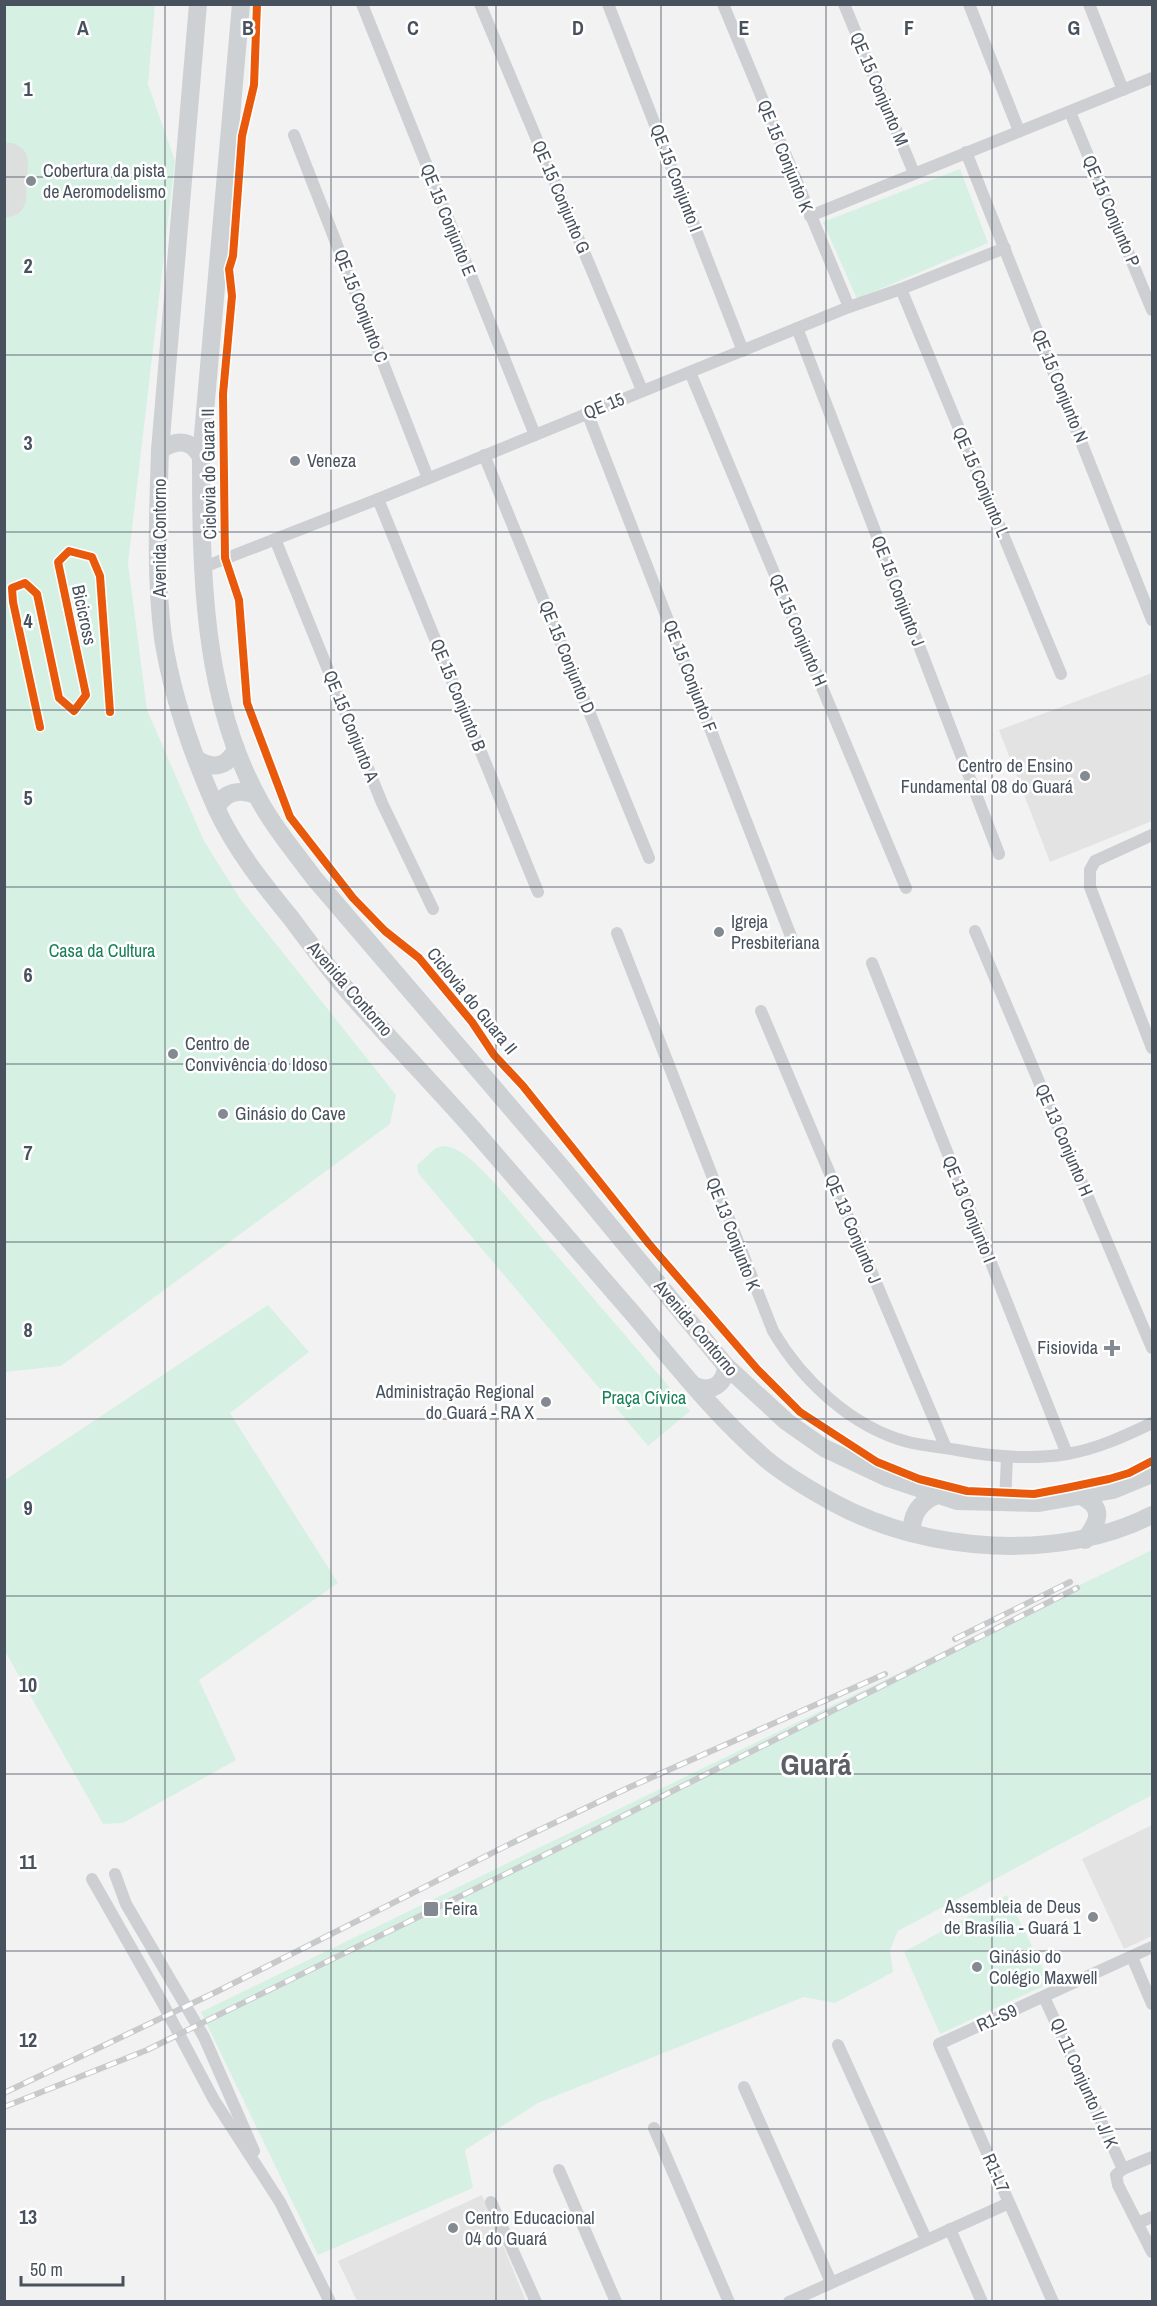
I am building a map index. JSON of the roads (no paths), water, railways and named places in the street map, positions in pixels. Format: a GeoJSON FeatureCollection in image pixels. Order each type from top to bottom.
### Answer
{"type":"FeatureCollection","features":[{"type":"Feature","properties":{"kind":"main road","name":"Avenida Contorno"},"geometry":{"type":"LineString","coordinates":[[198,4],[160,450],[159,603],[164,641],[182,718],[217,808],[232,839],[250,867],[343,985],[435,1085],[694,1386],[769,1461],[799,1483],[868,1519],[912,1533],[967,1544],[1007,1546],[1085,1540],[1119,1530],[1152,1515]]}},
{"type":"Feature","properties":{"kind":"main road","name":"Avenida Contorno"},"geometry":{"type":"LineString","coordinates":[[241,4],[201,457],[201,525],[209,623],[220,696],[236,749],[256,795],[314,878],[564,1170],[726,1366],[787,1422],[824,1448],[888,1479],[957,1502],[1039,1503],[1083,1497],[1113,1490],[1152,1474]]}},
{"type":"Feature","properties":{"kind":"main road"},"geometry":{"type":"LineString","coordinates":[[160,450],[174,442],[183,441],[192,445],[201,457]]}},
{"type":"Feature","properties":{"kind":"main road"},"geometry":{"type":"LineString","coordinates":[[198,760],[206,765],[225,764],[236,749]]}},
{"type":"Feature","properties":{"kind":"main road"},"geometry":{"type":"LineString","coordinates":[[217,808],[220,801],[237,792],[256,795]]}},
{"type":"Feature","properties":{"kind":"main road"},"geometry":{"type":"LineString","coordinates":[[694,1386],[702,1389],[717,1386],[722,1381],[726,1366]]}},
{"type":"Feature","properties":{"kind":"main road"},"geometry":{"type":"LineString","coordinates":[[912,1533],[917,1510],[935,1496]]}},
{"type":"Feature","properties":{"kind":"main road"},"geometry":{"type":"LineString","coordinates":[[1083,1497],[1096,1508],[1098,1516],[1096,1525],[1085,1540]]}},
{"type":"Feature","properties":{"kind":"street","name":"QE 15 Conjunto E"},"geometry":{"type":"LineString","coordinates":[[362,4],[535,435]]}},
{"type":"Feature","properties":{"kind":"street","name":"QE 15 Conjunto G"},"geometry":{"type":"LineString","coordinates":[[480,4],[642,390]]}},
{"type":"Feature","properties":{"kind":"street","name":"QE 15 Conjunto I"},"geometry":{"type":"LineString","coordinates":[[608,4],[743,351]]}},
{"type":"Feature","properties":{"kind":"street","name":"QE 15 Conjunto K"},"geometry":{"type":"LineString","coordinates":[[723,4],[849,307]]}},
{"type":"Feature","properties":{"kind":"street","name":"QE 15 Conjunto M"},"geometry":{"type":"LineString","coordinates":[[844,4],[914,173]]}},
{"type":"Feature","properties":{"kind":"street"},"geometry":{"type":"LineString","coordinates":[[969,4],[1019,131]]}},
{"type":"Feature","properties":{"kind":"street"},"geometry":{"type":"LineString","coordinates":[[1089,4],[1123,90]]}},
{"type":"Feature","properties":{"kind":"street"},"geometry":{"type":"LineString","coordinates":[[810,216],[1152,78]]}},
{"type":"Feature","properties":{"kind":"street","name":"QE 15 Conjunto P"},"geometry":{"type":"LineString","coordinates":[[1070,112],[1152,310]]}},
{"type":"Feature","properties":{"kind":"street","name":"QE 15 Conjunto C"},"geometry":{"type":"LineString","coordinates":[[294,135],[428,478]]}},
{"type":"Feature","properties":{"kind":"street","name":"QE 15 Conjunto N"},"geometry":{"type":"LineString","coordinates":[[966,152],[1152,620]]}},
{"type":"Feature","properties":{"kind":"street","name":"QE 15"},"geometry":{"type":"LineString","coordinates":[[204,567],[378,499],[849,307],[1005,248]]}},
{"type":"Feature","properties":{"kind":"street","name":"QE 15 Conjunto L"},"geometry":{"type":"LineString","coordinates":[[901,289],[1061,674]]}},
{"type":"Feature","properties":{"kind":"street","name":"QE 15 Conjunto J"},"geometry":{"type":"LineString","coordinates":[[797,328],[999,854]]}},
{"type":"Feature","properties":{"kind":"street","name":"QE 15 Conjunto H"},"geometry":{"type":"LineString","coordinates":[[690,372],[906,888]]}},
{"type":"Feature","properties":{"kind":"street","name":"QE 15 Conjunto F"},"geometry":{"type":"LineString","coordinates":[[587,412],[792,939]]}},
{"type":"Feature","properties":{"kind":"street","name":"QE 15 Conjunto D"},"geometry":{"type":"LineString","coordinates":[[484,455],[650,858]]}},
{"type":"Feature","properties":{"kind":"street","name":"QE 15 Conjunto B"},"geometry":{"type":"LineString","coordinates":[[378,499],[538,892]]}},
{"type":"Feature","properties":{"kind":"street","name":"QE 15 Conjunto A"},"geometry":{"type":"LineString","coordinates":[[275,539],[382,803],[434,909]]}},
{"type":"Feature","properties":{"kind":"street"},"geometry":{"type":"LineString","coordinates":[[1152,835],[1095,861],[1090,870],[1090,887],[1152,1048]]}},
{"type":"Feature","properties":{"kind":"street","name":"QE 13 Conjunto H"},"geometry":{"type":"LineString","coordinates":[[975,932],[1152,1348]]}},
{"type":"Feature","properties":{"kind":"street","name":"QE 13 Conjunto K"},"geometry":{"type":"LineString","coordinates":[[617,933],[772,1331],[803,1373],[829,1398],[854,1416],[907,1441],[1007,1457],[1041,1457],[1096,1448],[1152,1423]]}},
{"type":"Feature","properties":{"kind":"street","name":"QE 13 Conjunto I"},"geometry":{"type":"LineString","coordinates":[[872,963],[1067,1454]]}},
{"type":"Feature","properties":{"kind":"street","name":"QE 13 Conjunto J"},"geometry":{"type":"LineString","coordinates":[[761,1011],[946,1448]]}},
{"type":"Feature","properties":{"kind":"street"},"geometry":{"type":"LineString","coordinates":[[1005,1503],[1007,1457]]}},
{"type":"Feature","properties":{"kind":"street"},"geometry":{"type":"LineString","coordinates":[[115,1874],[126,1904],[204,2037],[266,2180]]}},
{"type":"Feature","properties":{"kind":"street"},"geometry":{"type":"LineString","coordinates":[[92,1879],[162,2002],[214,2100],[266,2180],[330,2301]]}},
{"type":"Feature","properties":{"kind":"street","name":"R1-S9"},"geometry":{"type":"LineString","coordinates":[[939,2044],[1152,1947]]}},
{"type":"Feature","properties":{"kind":"street"},"geometry":{"type":"LineString","coordinates":[[1132,1957],[1152,2004]]}},
{"type":"Feature","properties":{"kind":"street","name":"QI 11 Conjunto I/ J/ K"},"geometry":{"type":"LineString","coordinates":[[1044,1997],[1123,2169]]}},
{"type":"Feature","properties":{"kind":"street","name":"R1-L7"},"geometry":{"type":"LineString","coordinates":[[939,2044],[1053,2301]]}},
{"type":"Feature","properties":{"kind":"street"},"geometry":{"type":"LineString","coordinates":[[838,2045],[926,2239]]}},
{"type":"Feature","properties":{"kind":"street"},"geometry":{"type":"LineString","coordinates":[[744,2087],[831,2282]]}},
{"type":"Feature","properties":{"kind":"street"},"geometry":{"type":"LineString","coordinates":[[654,2128],[729,2301]]}},
{"type":"Feature","properties":{"kind":"street"},"geometry":{"type":"LineString","coordinates":[[1152,2157],[1123,2169],[1116,2175],[1116,2180],[1152,2252]]}},
{"type":"Feature","properties":{"kind":"street"},"geometry":{"type":"LineString","coordinates":[[559,2170],[616,2301]]}},
{"type":"Feature","properties":{"kind":"street"},"geometry":{"type":"LineString","coordinates":[[491,2202],[536,2301]]}},
{"type":"Feature","properties":{"kind":"street"},"geometry":{"type":"LineString","coordinates":[[789,2301],[1009,2203]]}},
{"type":"Feature","properties":{"kind":"street"},"geometry":{"type":"LineString","coordinates":[[1138,2223],[1152,2217]]}},
{"type":"Feature","properties":{"kind":"street"},"geometry":{"type":"LineString","coordinates":[[950,2229],[982,2301]]}},
{"type":"Feature","properties":{"kind":"railway"},"geometry":{"type":"LineString","coordinates":[[955,1639],[1070,1582]]}},
{"type":"Feature","properties":{"kind":"railway"},"geometry":{"type":"LineString","coordinates":[[4,2107],[147,2050],[585,1835],[1077,1588]]}},
{"type":"Feature","properties":{"kind":"railway"},"geometry":{"type":"LineString","coordinates":[[4,2093],[216,1992],[512,1843],[630,1787],[885,1674]]}},
{"type":"Feature","properties":{"kind":"place","name":"Cobertura da pista de Aeromodelismo"},"geometry":{"type":"Point","coordinates":[31,181]}},
{"type":"Feature","properties":{"kind":"place","name":"Veneza"},"geometry":{"type":"Point","coordinates":[295,461]}},
{"type":"Feature","properties":{"kind":"place","name":"Centro de Ensino Fundamental 08 do Guará"},"geometry":{"type":"Point","coordinates":[1085,776]}},
{"type":"Feature","properties":{"kind":"place","name":"Igreja Presbiteriana"},"geometry":{"type":"Point","coordinates":[719,932]}},
{"type":"Feature","properties":{"kind":"place","name":"Centro de Convivência do Idoso"},"geometry":{"type":"Point","coordinates":[173,1054]}},
{"type":"Feature","properties":{"kind":"place","name":"Ginásio do Cave"},"geometry":{"type":"Point","coordinates":[223,1114]}},
{"type":"Feature","properties":{"kind":"place","name":"Fisiovida"},"geometry":{"type":"Point","coordinates":[1112,1348]}},
{"type":"Feature","properties":{"kind":"place","name":"Administração Regional do Guará - RA X"},"geometry":{"type":"Point","coordinates":[546,1402]}},
{"type":"Feature","properties":{"kind":"place","name":"Feira"},"geometry":{"type":"Point","coordinates":[431,1909]}},
{"type":"Feature","properties":{"kind":"place","name":"Assembleia de Deus de Brasília - Guará 1"},"geometry":{"type":"Point","coordinates":[1093,1917]}},
{"type":"Feature","properties":{"kind":"place","name":"Ginásio do Colégio Maxwell"},"geometry":{"type":"Point","coordinates":[977,1967]}},
{"type":"Feature","properties":{"kind":"place","name":"Centro Educacional 04 do Guará"},"geometry":{"type":"Point","coordinates":[453,2228]}},
{"type":"Feature","properties":{"kind":"district","name":"Guará"},"geometry":{"type":"Point","coordinates":[816,1765]}},
{"type":"Feature","properties":{"kind":"park label","name":"Casa da Cultura"},"geometry":{"type":"Point","coordinates":[102,951]}},
{"type":"Feature","properties":{"kind":"park label","name":"Praça Cívica"},"geometry":{"type":"Point","coordinates":[644,1398]}}]}
